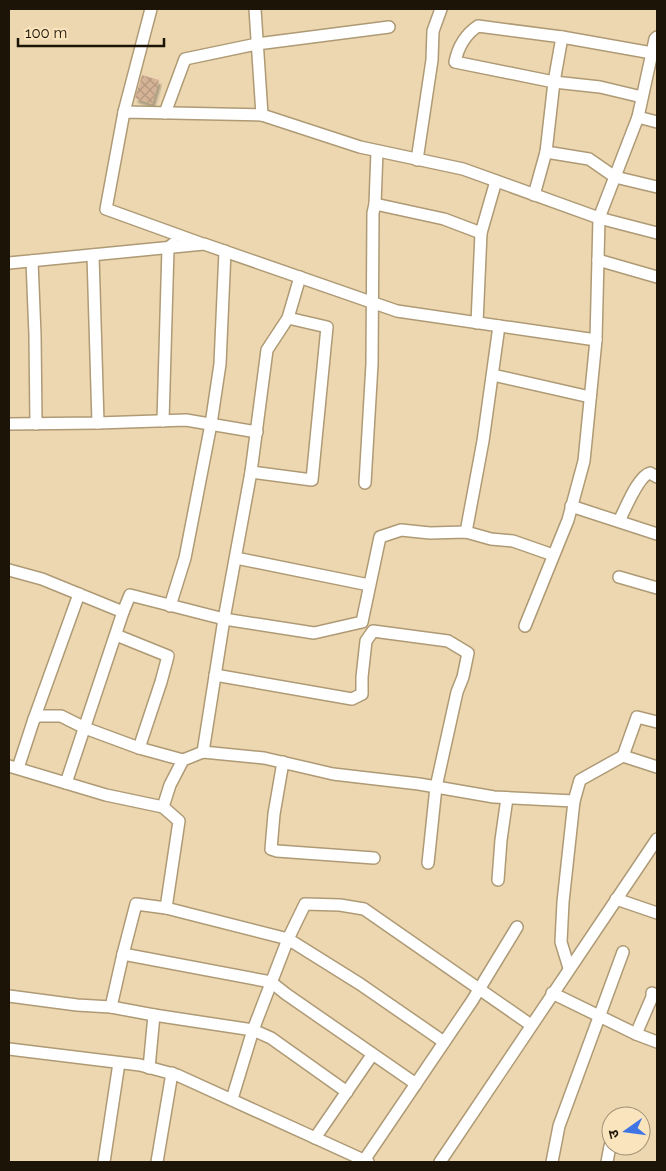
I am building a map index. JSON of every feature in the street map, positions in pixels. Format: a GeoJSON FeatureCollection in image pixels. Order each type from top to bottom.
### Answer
{"type":"FeatureCollection","features":[{"type":"Feature","properties":{"kind":"street"},"geometry":{"type":"LineString","coordinates":[[151,9],[124,112],[106,209],[397,311],[596,340]]}},
{"type":"Feature","properties":{"kind":"street"},"geometry":{"type":"LineString","coordinates":[[255,9],[262,115]]}},
{"type":"Feature","properties":{"kind":"street"},"geometry":{"type":"LineString","coordinates":[[417,160],[432,60],[433,31],[442,9]]}},
{"type":"Feature","properties":{"kind":"street"},"geometry":{"type":"LineString","coordinates":[[642,97],[600,87],[554,82],[454,62],[457,51],[469,32],[478,26],[562,37],[652,53]]}},
{"type":"Feature","properties":{"kind":"street"},"geometry":{"type":"LineString","coordinates":[[165,113],[185,58],[257,44],[389,27]]}},
{"type":"Feature","properties":{"kind":"street"},"geometry":{"type":"LineString","coordinates":[[534,195],[546,152],[554,82],[562,37]]}},
{"type":"Feature","properties":{"kind":"street"},"geometry":{"type":"LineString","coordinates":[[524,626],[568,520],[584,461],[596,340],[599,218],[638,117],[655,39],[657,38]]}},
{"type":"Feature","properties":{"kind":"street"},"geometry":{"type":"LineString","coordinates":[[124,112],[262,115],[360,148],[463,169],[599,218],[657,233]]}},
{"type":"Feature","properties":{"kind":"street"},"geometry":{"type":"LineString","coordinates":[[638,117],[657,122]]}},
{"type":"Feature","properties":{"kind":"street"},"geometry":{"type":"LineString","coordinates":[[365,483],[372,364],[373,212],[377,151]]}},
{"type":"Feature","properties":{"kind":"street"},"geometry":{"type":"LineString","coordinates":[[546,152],[589,160],[615,177],[657,187]]}},
{"type":"Feature","properties":{"kind":"street"},"geometry":{"type":"LineString","coordinates":[[477,323],[480,233],[496,181]]}},
{"type":"Feature","properties":{"kind":"street"},"geometry":{"type":"LineString","coordinates":[[375,204],[444,219],[480,233]]}},
{"type":"Feature","properties":{"kind":"street"},"geometry":{"type":"LineString","coordinates":[[163,421],[168,248],[182,236]]}},
{"type":"Feature","properties":{"kind":"street"},"geometry":{"type":"LineString","coordinates":[[9,263],[204,244]]}},
{"type":"Feature","properties":{"kind":"street"},"geometry":{"type":"LineString","coordinates":[[170,606],[185,558],[211,424],[220,364],[224,251]]}},
{"type":"Feature","properties":{"kind":"street"},"geometry":{"type":"LineString","coordinates":[[93,255],[98,423]]}},
{"type":"Feature","properties":{"kind":"street"},"geometry":{"type":"LineString","coordinates":[[598,260],[657,277]]}},
{"type":"Feature","properties":{"kind":"street"},"geometry":{"type":"LineString","coordinates":[[32,261],[36,424]]}},
{"type":"Feature","properties":{"kind":"street"},"geometry":{"type":"LineString","coordinates":[[203,752],[224,619],[251,472],[267,350],[288,318],[300,277]]}},
{"type":"Feature","properties":{"kind":"street"},"geometry":{"type":"LineString","coordinates":[[251,472],[312,480],[327,327],[288,318]]}},
{"type":"Feature","properties":{"kind":"street"},"geometry":{"type":"LineString","coordinates":[[466,532],[484,440],[499,326]]}},
{"type":"Feature","properties":{"kind":"street"},"geometry":{"type":"LineString","coordinates":[[493,375],[590,397]]}},
{"type":"Feature","properties":{"kind":"street"},"geometry":{"type":"LineString","coordinates":[[9,424],[186,420],[256,432]]}},
{"type":"Feature","properties":{"kind":"street"},"geometry":{"type":"LineString","coordinates":[[619,521],[640,480],[650,473],[657,477]]}},
{"type":"Feature","properties":{"kind":"street"},"geometry":{"type":"LineString","coordinates":[[572,506],[657,534]]}},
{"type":"Feature","properties":{"kind":"street"},"geometry":{"type":"LineString","coordinates":[[66,783],[130,595],[224,619],[314,633],[362,622],[380,537],[401,530],[430,533],[466,532],[490,539],[513,541],[553,555]]}},
{"type":"Feature","properties":{"kind":"street"},"geometry":{"type":"LineString","coordinates":[[236,558],[369,585]]}},
{"type":"Feature","properties":{"kind":"street"},"geometry":{"type":"LineString","coordinates":[[9,570],[42,579],[123,612]]}},
{"type":"Feature","properties":{"kind":"street"},"geometry":{"type":"LineString","coordinates":[[619,577],[657,588]]}},
{"type":"Feature","properties":{"kind":"street"},"geometry":{"type":"LineString","coordinates":[[79,594],[34,719],[13,767],[106,795],[164,807],[179,821],[166,908]]}},
{"type":"Feature","properties":{"kind":"street"},"geometry":{"type":"LineString","coordinates":[[215,675],[352,699],[362,694],[366,641],[373,630],[448,641],[468,653],[463,677],[457,692],[436,787],[428,863]]}},
{"type":"Feature","properties":{"kind":"street"},"geometry":{"type":"LineString","coordinates":[[116,635],[168,656],[139,748]]}},
{"type":"Feature","properties":{"kind":"street"},"geometry":{"type":"LineString","coordinates":[[34,719],[38,716],[61,716],[85,728],[139,748],[183,760],[203,752],[264,758],[333,774],[436,787],[494,797],[574,801]]}},
{"type":"Feature","properties":{"kind":"street"},"geometry":{"type":"LineString","coordinates":[[569,968],[562,942],[563,902],[574,801],[580,780],[623,756],[637,716],[657,722]]}},
{"type":"Feature","properties":{"kind":"street"},"geometry":{"type":"LineString","coordinates":[[623,756],[657,766]]}},
{"type":"Feature","properties":{"kind":"street"},"geometry":{"type":"LineString","coordinates":[[164,807],[170,785],[183,760]]}},
{"type":"Feature","properties":{"kind":"street"},"geometry":{"type":"LineString","coordinates":[[282,762],[270,849],[374,858]]}},
{"type":"Feature","properties":{"kind":"street"},"geometry":{"type":"LineString","coordinates":[[498,880],[507,798]]}},
{"type":"Feature","properties":{"kind":"street"},"geometry":{"type":"LineString","coordinates":[[440,1162],[657,839]]}},
{"type":"Feature","properties":{"kind":"street"},"geometry":{"type":"LineString","coordinates":[[646,856],[657,861]]}},
{"type":"Feature","properties":{"kind":"street"},"geometry":{"type":"LineString","coordinates":[[616,899],[657,914]]}},
{"type":"Feature","properties":{"kind":"street"},"geometry":{"type":"LineString","coordinates":[[111,1007],[136,904],[166,908],[288,939],[360,984],[444,1042]]}},
{"type":"Feature","properties":{"kind":"street"},"geometry":{"type":"LineString","coordinates":[[232,1099],[253,1030],[288,939],[305,904],[340,904],[364,909],[531,1025]]}},
{"type":"Feature","properties":{"kind":"street"},"geometry":{"type":"LineString","coordinates":[[9,1049],[118,1063],[172,1074],[232,1099],[365,1162],[479,990],[517,927]]}},
{"type":"Feature","properties":{"kind":"street"},"geometry":{"type":"LineString","coordinates":[[552,1162],[559,1126],[623,952]]}},
{"type":"Feature","properties":{"kind":"street"},"geometry":{"type":"LineString","coordinates":[[123,954],[271,982],[372,1055],[416,1084]]}},
{"type":"Feature","properties":{"kind":"street"},"geometry":{"type":"LineString","coordinates":[[552,993],[636,1034],[657,1042]]}},
{"type":"Feature","properties":{"kind":"street"},"geometry":{"type":"LineString","coordinates":[[636,1034],[652,993]]}},
{"type":"Feature","properties":{"kind":"street"},"geometry":{"type":"LineString","coordinates":[[9,996],[77,1005],[111,1007],[253,1030],[271,1038],[347,1092]]}},
{"type":"Feature","properties":{"kind":"street"},"geometry":{"type":"LineString","coordinates":[[149,1068],[154,1015]]}},
{"type":"Feature","properties":{"kind":"street"},"geometry":{"type":"LineString","coordinates":[[315,1138],[372,1055]]}},
{"type":"Feature","properties":{"kind":"street"},"geometry":{"type":"LineString","coordinates":[[104,1162],[118,1063]]}},
{"type":"Feature","properties":{"kind":"street"},"geometry":{"type":"LineString","coordinates":[[157,1162],[172,1074]]}},
{"type":"Feature","properties":{"kind":"building"},"geometry":{"type":"Polygon","coordinates":[[[142,75],[159,80],[152,104],[135,98],[142,75]]]}}]}
